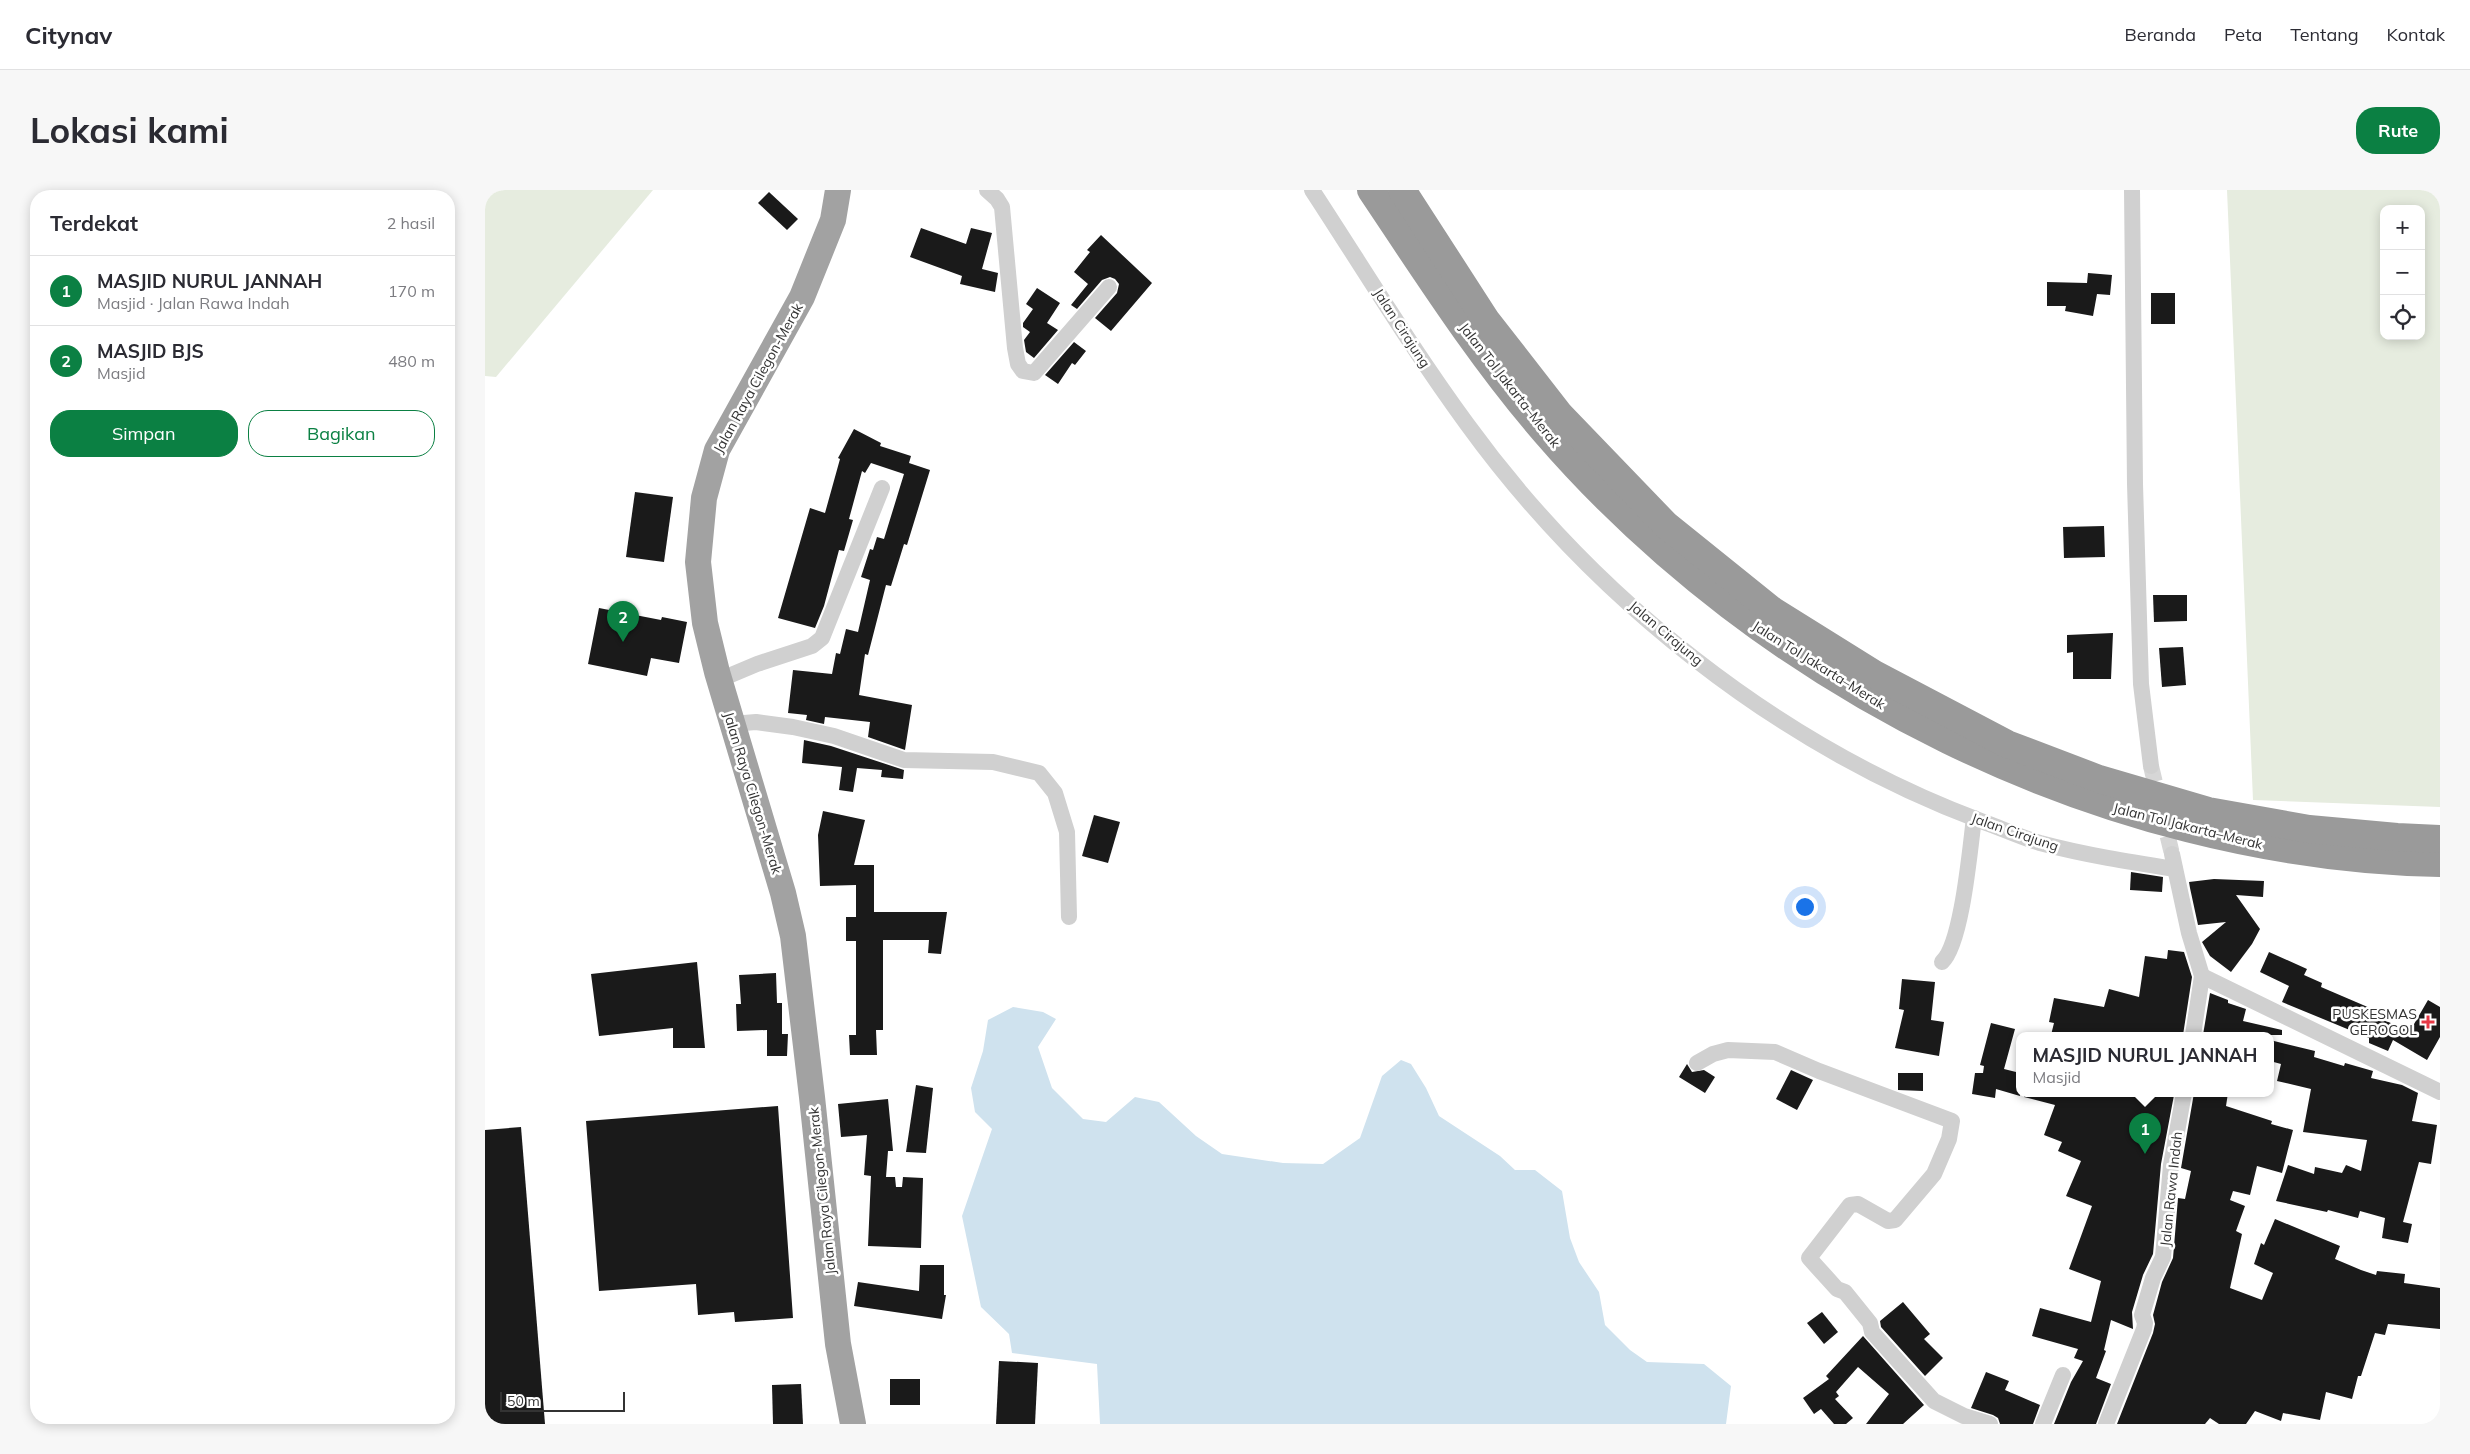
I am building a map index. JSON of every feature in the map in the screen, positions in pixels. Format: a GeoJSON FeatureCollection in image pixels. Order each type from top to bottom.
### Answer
{"type":"FeatureCollection","features":[{"type":"Feature","properties":{"kind":"highway","name":"Jalan Raya Cilegon-Merak"},"geometry":{"type":"LineString","coordinates":[[838,190],[833,220],[802,297],[717,450],[709,474],[700,524],[698,562],[705,623],[719,680],[783,894],[793,936],[838,1344],[853,1424]]}},
{"type":"Feature","properties":{"kind":"highway","name":"Jalan Tol Jakarta–Merak"},"geometry":{"type":"LineString","coordinates":[[1371,190],[1466,332],[1545,432],[1593,483],[1658,548],[1751,624],[1854,690],[1996,764],[2109,807],[2202,832],[2308,854],[2396,862],[2440,863]]}},
{"type":"Feature","properties":{"kind":"highway","name":"Jalan Tol Jakarta–Merak"},"geometry":{"type":"LineString","coordinates":[[1402,190],[1486,320],[1560,415],[1666,525],[1773,611],[1873,674],[2007,744],[2099,779],[2208,811],[2309,829],[2397,838],[2440,839]]}},
{"type":"Feature","properties":{"kind":"street"},"geometry":{"type":"LineString","coordinates":[[987,190],[997,199],[1002,207],[1015,348],[1018,364],[1023,371],[1034,372],[1109,287]]}},
{"type":"Feature","properties":{"kind":"street","name":"Jalan Cirajung"},"geometry":{"type":"LineString","coordinates":[[1312,190],[1467,425],[1529,501],[1597,574],[1693,658],[1785,723],[1869,772],[1926,800],[2038,842],[2087,854],[2173,861],[2189,933],[2202,976]]}},
{"type":"Feature","properties":{"kind":"street"},"geometry":{"type":"LineString","coordinates":[[2132,190],[2135,484],[2141,674],[2151,766]]}},
{"type":"Feature","properties":{"kind":"street"},"geometry":{"type":"LineString","coordinates":[[719,680],[757,664],[812,646],[822,638],[882,488]]}},
{"type":"Feature","properties":{"kind":"street"},"geometry":{"type":"LineString","coordinates":[[732,724],[756,722],[793,727],[834,736],[905,760],[993,762],[1039,773],[1055,792],[1067,832],[1069,917]]}},
{"type":"Feature","properties":{"kind":"street"},"geometry":{"type":"LineString","coordinates":[[1942,962],[1949,956],[1955,936],[1967,876],[1974,818]]}},
{"type":"Feature","properties":{"kind":"street"},"geometry":{"type":"LineString","coordinates":[[2193,1032],[2202,976],[2440,1092]]}},
{"type":"Feature","properties":{"kind":"street"},"geometry":{"type":"LineString","coordinates":[[1697,1063],[1713,1054],[1728,1050],[1775,1052],[1819,1072],[1953,1122],[1949,1139],[1934,1174],[1895,1220],[1888,1222],[1858,1204],[1850,1204],[1809,1258],[1837,1289],[1845,1292],[1870,1323],[1872,1332],[1934,1401],[1964,1416],[1990,1424]]}},
{"type":"Feature","properties":{"kind":"street","name":"Jalan Rawa Indah"},"geometry":{"type":"LineString","coordinates":[[2106,1424],[2145,1329],[2142,1315],[2153,1278],[2163,1257],[2171,1165],[2183,1097]]}},
{"type":"Feature","properties":{"kind":"street"},"geometry":{"type":"LineString","coordinates":[[2043,1424],[2063,1375]]}},
{"type":"Feature","properties":{"kind":"shaded area"},"geometry":{"type":"Polygon","coordinates":[[[485,190],[653,190],[496,377],[485,376],[485,190]]]}},
{"type":"Feature","properties":{"kind":"shaded area"},"geometry":{"type":"Polygon","coordinates":[[[2227,190],[2440,190],[2440,807],[2253,800],[2227,190]]]}},
{"type":"Feature","properties":{"kind":"water"},"geometry":{"type":"Polygon","coordinates":[[[1013,1007],[1043,1012],[1056,1019],[1038,1047],[1052,1088],[1083,1119],[1106,1122],[1135,1097],[1159,1102],[1196,1136],[1222,1154],[1283,1163],[1323,1164],[1360,1138],[1382,1076],[1401,1060],[1411,1064],[1426,1088],[1439,1116],[1500,1156],[1515,1170],[1535,1170],[1562,1191],[1570,1238],[1579,1262],[1599,1292],[1605,1325],[1630,1350],[1647,1362],[1704,1364],[1731,1386],[1726,1424],[1100,1424],[1097,1364],[1012,1353],[1009,1334],[981,1307],[962,1216],[992,1129],[975,1112],[971,1088],[983,1051],[988,1020],[1013,1007]]]}},
{"type":"Feature","properties":{"kind":"building"},"geometry":{"type":"Polygon","coordinates":[[[769,192],[798,219],[787,230],[758,203],[769,192]]]}},
{"type":"Feature","properties":{"kind":"building"},"geometry":{"type":"Polygon","coordinates":[[[921,228],[966,244],[971,228],[992,233],[982,269],[998,273],[995,292],[960,284],[962,276],[910,257],[921,228]]]}},
{"type":"Feature","properties":{"kind":"building"},"geometry":{"type":"Polygon","coordinates":[[[1101,235],[1152,283],[1111,331],[1095,318],[1117,293],[1119,284],[1115,279],[1110,277],[1102,280],[1077,309],[1071,305],[1088,284],[1074,272],[1090,252],[1087,250],[1101,235]]]}},
{"type":"Feature","properties":{"kind":"building"},"geometry":{"type":"Polygon","coordinates":[[[2088,273],[2112,275],[2110,295],[2097,294],[2093,316],[2065,311],[2066,306],[2047,306],[2047,282],[2087,283],[2088,273]]]}},
{"type":"Feature","properties":{"kind":"building"},"geometry":{"type":"Polygon","coordinates":[[[1037,288],[1060,303],[1047,323],[1058,330],[1034,358],[1026,352],[1024,340],[1030,332],[1023,327],[1023,323],[1033,309],[1026,304],[1037,288]]]}},
{"type":"Feature","properties":{"kind":"building"},"geometry":{"type":"Polygon","coordinates":[[[2151,293],[2175,293],[2175,324],[2151,324],[2151,293]]]}},
{"type":"Feature","properties":{"kind":"building"},"geometry":{"type":"Polygon","coordinates":[[[1074,342],[1086,351],[1075,365],[1072,363],[1058,384],[1045,375],[1074,342]]]}},
{"type":"Feature","properties":{"kind":"building"},"geometry":{"type":"Polygon","coordinates":[[[854,429],[881,443],[880,446],[911,456],[909,463],[930,470],[907,545],[904,544],[891,586],[886,585],[868,655],[865,654],[859,695],[912,705],[905,750],[868,737],[870,722],[825,717],[824,724],[806,720],[807,715],[788,713],[793,670],[832,674],[836,653],[840,654],[846,629],[858,632],[870,580],[861,577],[870,549],[873,550],[877,537],[884,539],[904,474],[871,463],[865,473],[862,471],[849,519],[853,520],[844,551],[839,550],[824,606],[815,628],[778,618],[810,508],[825,513],[840,459],[838,458],[854,429]]]}},
{"type":"Feature","properties":{"kind":"building"},"geometry":{"type":"Polygon","coordinates":[[[635,492],[673,497],[664,562],[626,557],[635,492]]]}},
{"type":"Feature","properties":{"kind":"building"},"geometry":{"type":"Polygon","coordinates":[[[2104,526],[2105,557],[2064,558],[2063,527],[2104,526]]]}},
{"type":"Feature","properties":{"kind":"building"},"geometry":{"type":"Polygon","coordinates":[[[2153,595],[2187,595],[2187,621],[2154,622],[2153,595]]]}},
{"type":"Feature","properties":{"kind":"building"},"geometry":{"type":"Polygon","coordinates":[[[599,608],[661,620],[662,617],[687,622],[679,663],[651,658],[647,676],[588,664],[599,608]]]}},
{"type":"Feature","properties":{"kind":"building"},"geometry":{"type":"Polygon","coordinates":[[[2113,633],[2111,679],[2073,679],[2073,652],[2067,653],[2067,635],[2113,633]]]}},
{"type":"Feature","properties":{"kind":"building"},"geometry":{"type":"Polygon","coordinates":[[[2183,647],[2186,685],[2162,687],[2159,648],[2183,647]]]}},
{"type":"Feature","properties":{"kind":"building"},"geometry":{"type":"Polygon","coordinates":[[[804,740],[831,746],[904,770],[903,779],[881,777],[882,770],[857,768],[853,792],[839,790],[842,767],[802,763],[804,740]]]}},
{"type":"Feature","properties":{"kind":"building"},"geometry":{"type":"Polygon","coordinates":[[[823,811],[865,820],[854,865],[874,865],[874,912],[947,912],[941,954],[928,953],[929,940],[883,940],[883,1030],[876,1030],[877,1055],[850,1055],[849,1035],[856,1035],[856,941],[846,941],[846,917],[856,917],[856,885],[820,886],[818,835],[823,811]]]}},
{"type":"Feature","properties":{"kind":"building"},"geometry":{"type":"Polygon","coordinates":[[[1094,815],[1120,822],[1108,863],[1082,856],[1094,815]]]}},
{"type":"Feature","properties":{"kind":"building"},"geometry":{"type":"Polygon","coordinates":[[[2131,872],[2163,877],[2162,892],[2130,890],[2131,872]]]}},
{"type":"Feature","properties":{"kind":"building"},"geometry":{"type":"Polygon","coordinates":[[[2214,879],[2264,881],[2263,897],[2236,895],[2260,929],[2252,944],[2231,972],[2210,956],[2202,942],[2226,922],[2198,925],[2190,888],[2189,882],[2214,879]]]}},
{"type":"Feature","properties":{"kind":"building"},"geometry":{"type":"Polygon","coordinates":[[[2168,950],[2184,952],[2192,977],[2183,1032],[2052,1032],[2054,1023],[2049,1022],[2054,998],[2104,1007],[2109,989],[2139,997],[2145,956],[2167,959],[2168,950]]]}},
{"type":"Feature","properties":{"kind":"building"},"geometry":{"type":"Polygon","coordinates":[[[2269,952],[2307,969],[2304,975],[2322,983],[2321,987],[2377,1011],[2374,1016],[2410,1031],[2428,1000],[2440,1007],[2440,1037],[2427,1060],[2393,1040],[2388,1051],[2369,1043],[2369,1038],[2282,1002],[2289,986],[2260,972],[2269,952]]]}},
{"type":"Feature","properties":{"kind":"building"},"geometry":{"type":"Polygon","coordinates":[[[697,962],[705,1048],[673,1048],[673,1028],[599,1036],[591,974],[697,962]]]}},
{"type":"Feature","properties":{"kind":"building"},"geometry":{"type":"Polygon","coordinates":[[[776,973],[777,1003],[782,1003],[782,1034],[788,1034],[787,1056],[767,1056],[767,1030],[737,1031],[736,1004],[741,1004],[739,975],[776,973]]]}},
{"type":"Feature","properties":{"kind":"building"},"geometry":{"type":"Polygon","coordinates":[[[1902,979],[1935,982],[1931,1020],[1944,1022],[1939,1056],[1895,1048],[1904,1010],[1899,1009],[1902,979]]]}},
{"type":"Feature","properties":{"kind":"building"},"geometry":{"type":"Polygon","coordinates":[[[2210,993],[2228,1000],[2228,1003],[2246,1009],[2243,1021],[2282,1030],[2282,1035],[2274,1035],[2274,1032],[2204,1032],[2210,993]]]}},
{"type":"Feature","properties":{"kind":"building"},"geometry":{"type":"Polygon","coordinates":[[[1991,1023],[2015,1029],[2004,1069],[2016,1072],[2016,1095],[1996,1089],[1995,1098],[1972,1094],[1975,1073],[1983,1073],[1984,1066],[1980,1065],[1991,1023]]]}},
{"type":"Feature","properties":{"kind":"building"},"geometry":{"type":"Polygon","coordinates":[[[2274,1041],[2315,1051],[2314,1057],[2344,1066],[2345,1063],[2373,1071],[2371,1078],[2402,1085],[2418,1093],[2412,1121],[2437,1125],[2431,1164],[2419,1162],[2403,1222],[2412,1224],[2408,1243],[2382,1238],[2385,1218],[2360,1211],[2358,1218],[2328,1210],[2327,1212],[2276,1201],[2288,1165],[2314,1174],[2315,1167],[2342,1173],[2346,1165],[2361,1171],[2367,1140],[2303,1132],[2311,1089],[2277,1081],[2281,1064],[2274,1062],[2274,1041]]]}},
{"type":"Feature","properties":{"kind":"building"},"geometry":{"type":"Polygon","coordinates":[[[1687,1064],[1692,1072],[1704,1070],[1715,1077],[1705,1093],[1679,1077],[1687,1064]]]}},
{"type":"Feature","properties":{"kind":"building"},"geometry":{"type":"Polygon","coordinates":[[[1791,1070],[1813,1080],[1797,1110],[1776,1099],[1791,1070]]]}},
{"type":"Feature","properties":{"kind":"building"},"geometry":{"type":"Polygon","coordinates":[[[1898,1073],[1923,1073],[1923,1091],[1898,1090],[1898,1073]]]}},
{"type":"Feature","properties":{"kind":"building"},"geometry":{"type":"Polygon","coordinates":[[[916,1085],[933,1088],[926,1153],[906,1152],[916,1085]]]}},
{"type":"Feature","properties":{"kind":"building"},"geometry":{"type":"Polygon","coordinates":[[[2024,1097],[2174,1097],[2161,1164],[2153,1254],[2143,1275],[2132,1312],[2133,1329],[2111,1320],[2104,1350],[2106,1351],[2096,1378],[2111,1384],[2096,1424],[2054,1424],[2071,1382],[2083,1361],[2074,1358],[2078,1349],[2032,1336],[2040,1308],[2091,1322],[2101,1281],[2069,1269],[2092,1206],[2066,1196],[2081,1161],[2058,1151],[2062,1142],[2044,1135],[2055,1105],[2024,1097]]]}},
{"type":"Feature","properties":{"kind":"building"},"geometry":{"type":"Polygon","coordinates":[[[2193,1097],[2227,1097],[2226,1106],[2272,1121],[2271,1124],[2293,1130],[2282,1173],[2257,1166],[2250,1195],[2233,1191],[2230,1200],[2245,1206],[2236,1231],[2242,1234],[2230,1288],[2262,1300],[2273,1273],[2254,1264],[2261,1243],[2264,1245],[2275,1219],[2340,1246],[2335,1259],[2361,1270],[2376,1275],[2377,1271],[2405,1274],[2404,1283],[2440,1288],[2440,1329],[2388,1324],[2385,1335],[2375,1333],[2361,1376],[2358,1376],[2352,1399],[2326,1392],[2320,1420],[2283,1413],[2281,1421],[2255,1411],[2246,1424],[2219,1424],[2210,1418],[2205,1424],[2117,1424],[2153,1333],[2155,1324],[2153,1315],[2162,1282],[2173,1258],[2178,1198],[2185,1199],[2191,1171],[2181,1168],[2193,1097]]]}},
{"type":"Feature","properties":{"kind":"building"},"geometry":{"type":"Polygon","coordinates":[[[888,1099],[893,1151],[888,1151],[886,1177],[895,1177],[896,1187],[902,1187],[903,1177],[923,1178],[921,1248],[868,1246],[871,1176],[864,1175],[867,1135],[841,1137],[838,1104],[888,1099]]]}},
{"type":"Feature","properties":{"kind":"building"},"geometry":{"type":"Polygon","coordinates":[[[778,1106],[793,1318],[735,1322],[734,1312],[698,1315],[696,1284],[599,1291],[586,1121],[778,1106]]]}},
{"type":"Feature","properties":{"kind":"building"},"geometry":{"type":"Polygon","coordinates":[[[521,1127],[545,1424],[485,1424],[485,1130],[521,1127]]]}},
{"type":"Feature","properties":{"kind":"building"},"geometry":{"type":"Polygon","coordinates":[[[920,1265],[944,1265],[944,1295],[946,1295],[942,1319],[854,1306],[858,1282],[919,1291],[920,1265]]]}},
{"type":"Feature","properties":{"kind":"building"},"geometry":{"type":"Polygon","coordinates":[[[1903,1302],[1930,1334],[1924,1339],[1943,1358],[1925,1376],[1881,1327],[1880,1321],[1903,1302]]]}},
{"type":"Feature","properties":{"kind":"building"},"geometry":{"type":"Polygon","coordinates":[[[1822,1312],[1838,1332],[1824,1344],[1807,1323],[1822,1312]]]}},
{"type":"Feature","properties":{"kind":"building"},"geometry":{"type":"Polygon","coordinates":[[[1863,1336],[1924,1405],[1903,1424],[1866,1424],[1889,1394],[1858,1367],[1836,1392],[1839,1396],[1835,1399],[1853,1418],[1846,1424],[1834,1424],[1821,1409],[1814,1414],[1803,1398],[1829,1379],[1826,1376],[1863,1336]]]}},
{"type":"Feature","properties":{"kind":"building"},"geometry":{"type":"Polygon","coordinates":[[[999,1361],[1038,1363],[1035,1424],[996,1424],[999,1361]]]}},
{"type":"Feature","properties":{"kind":"building"},"geometry":{"type":"Polygon","coordinates":[[[1986,1372],[2009,1381],[2005,1390],[2040,1405],[2033,1424],[2000,1424],[1998,1418],[1993,1415],[1971,1408],[1986,1372]]]}},
{"type":"Feature","properties":{"kind":"building"},"geometry":{"type":"Polygon","coordinates":[[[890,1379],[920,1379],[920,1405],[890,1405],[890,1379]]]}},
{"type":"Feature","properties":{"kind":"building"},"geometry":{"type":"Polygon","coordinates":[[[801,1384],[803,1424],[773,1424],[772,1385],[801,1384]]]}},
{"type":"Feature","properties":{"kind":"tunnel"},"geometry":{"type":"LineString","coordinates":[[2151,766],[2172,854]]}},
{"type":"Feature","properties":{"kind":"place","name":"MASJID BJS"},"geometry":{"type":"Point","coordinates":[623,642]}},
{"type":"Feature","properties":{"kind":"place","name":"PUSKESMAS GEROGOL"},"geometry":{"type":"Point","coordinates":[2428,1022]}},
{"type":"Feature","properties":{"kind":"place","name":"MASJID NURUL JANNAH"},"geometry":{"type":"Point","coordinates":[2145,1154]}}]}
